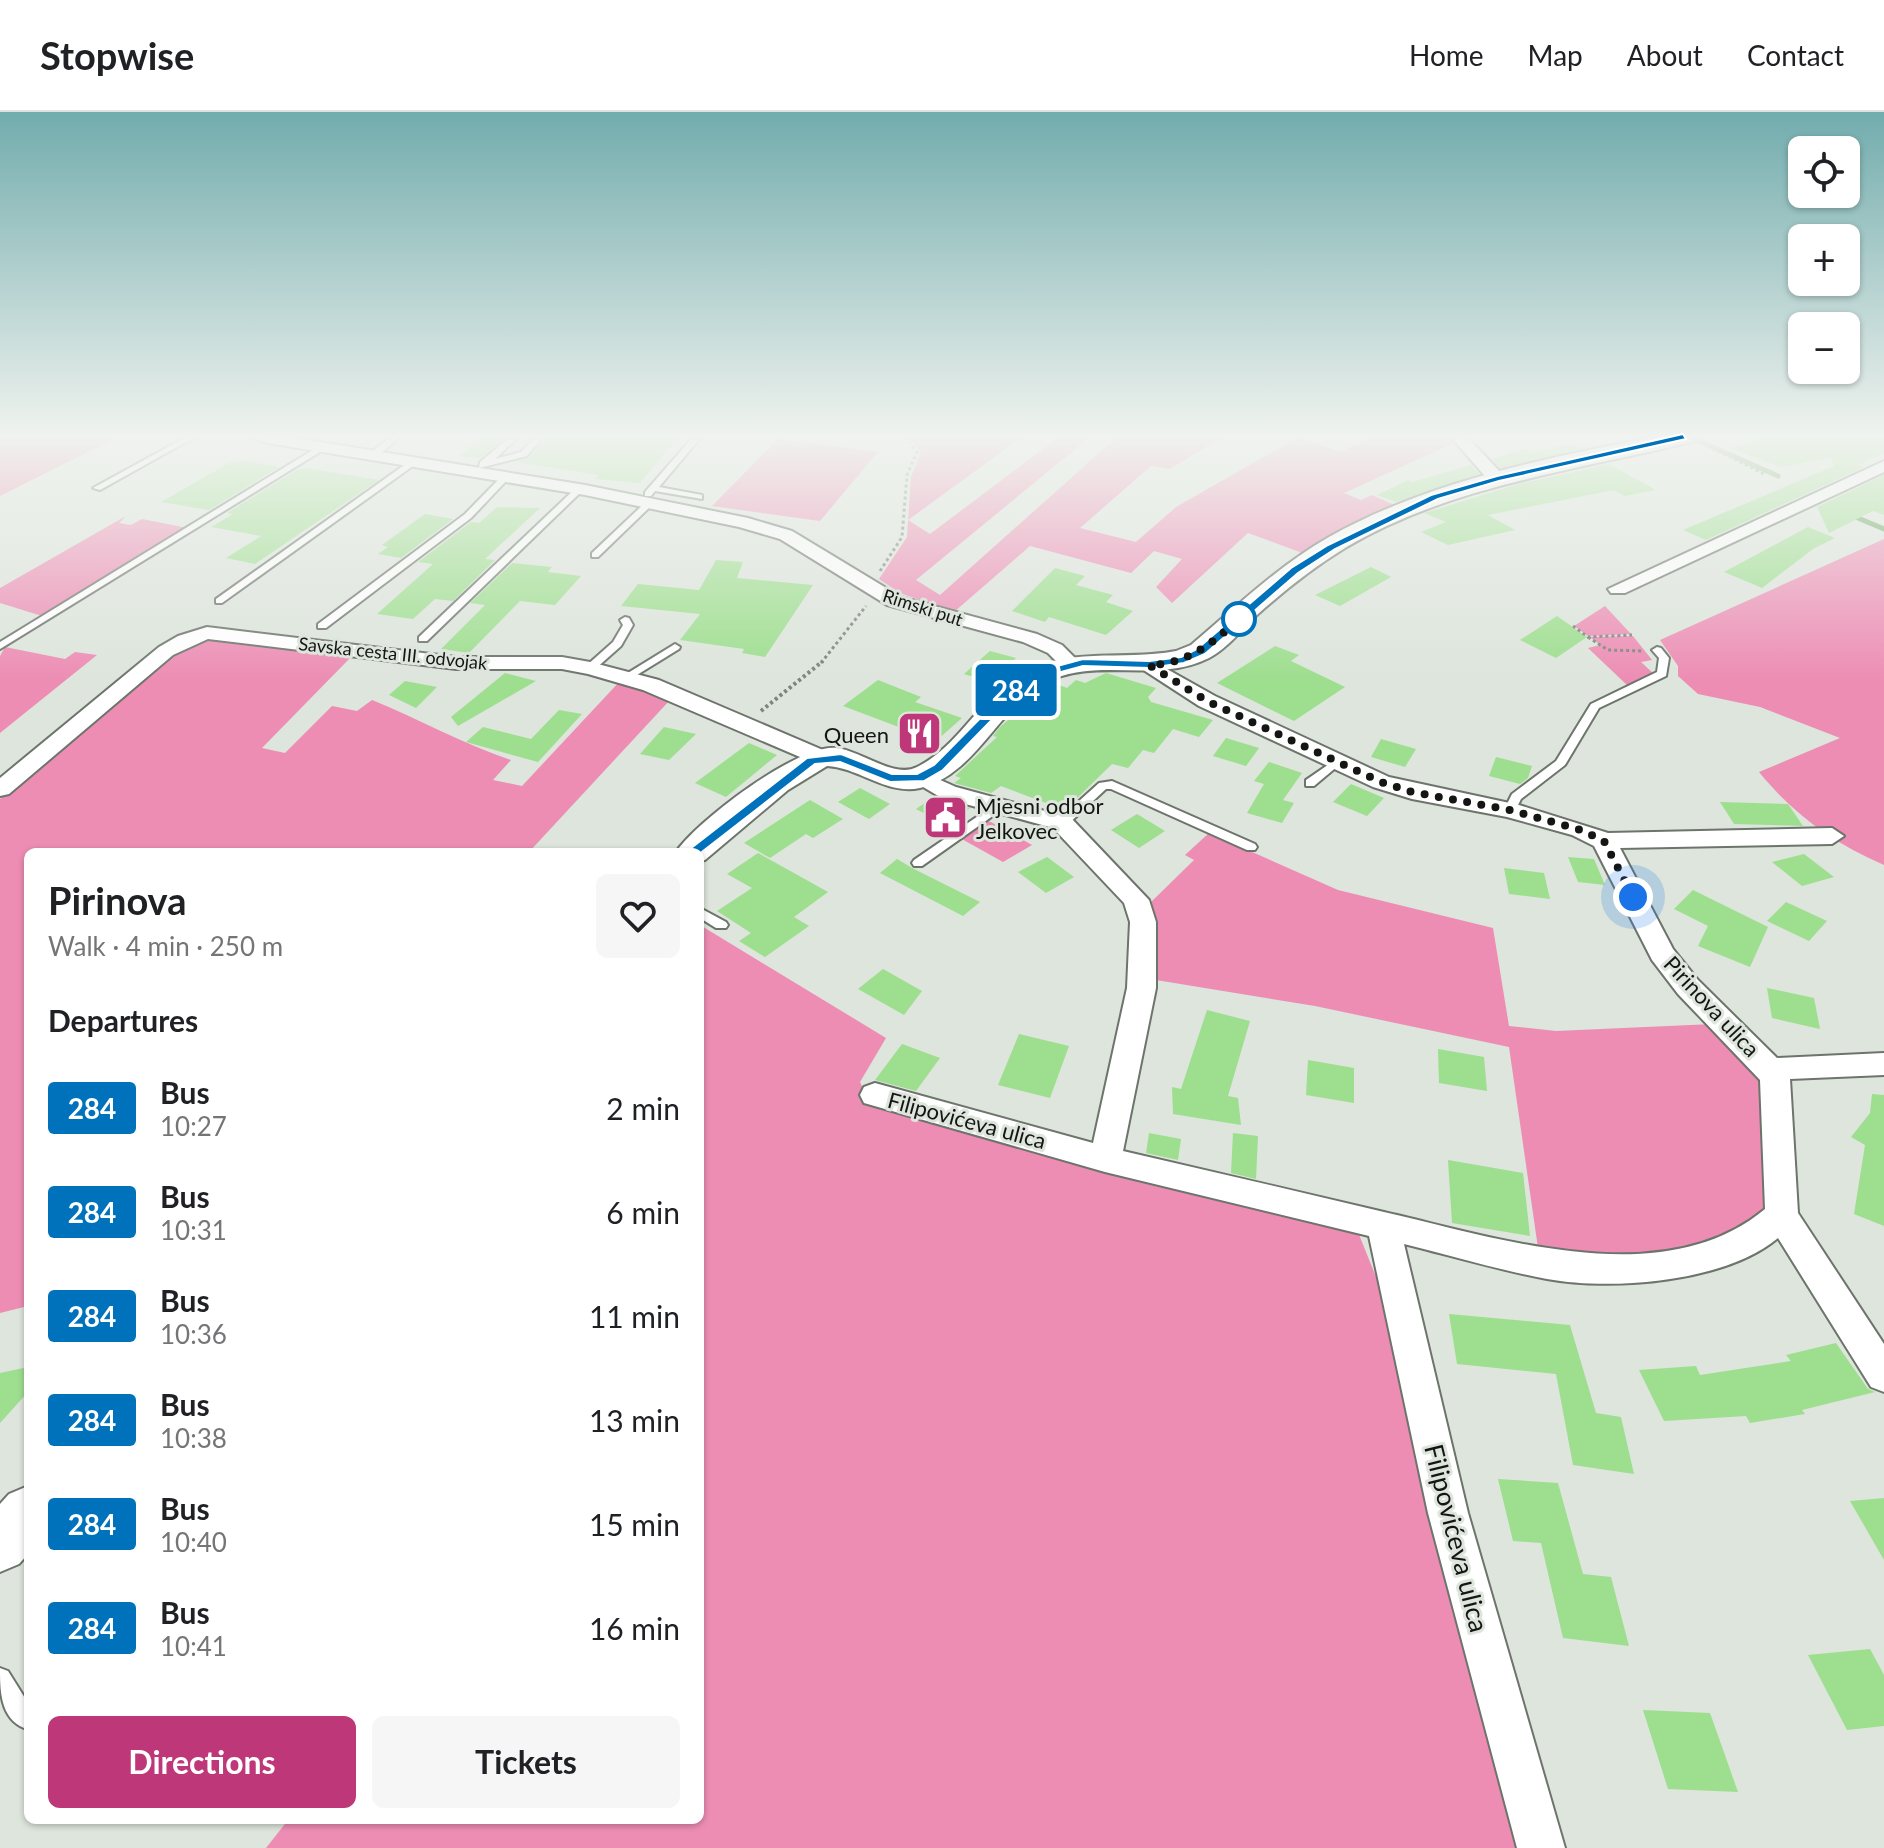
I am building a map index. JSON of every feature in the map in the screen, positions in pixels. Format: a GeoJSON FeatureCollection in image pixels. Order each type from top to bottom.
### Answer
{"type":"FeatureCollection","features":[{"type":"Feature","properties":{"kind":"street","name":"Rimski put"},"geometry":{"type":"LineString","coordinates":[[728,518],[786,535],[894,601],[1038,641],[1055,649],[1070,664]]}},
{"type":"Feature","properties":{"kind":"street"},"geometry":{"type":"LineString","coordinates":[[920,778],[939,768],[1011,693],[1039,674],[1070,664],[1149,665],[1184,660],[1201,651],[1294,570],[1391,518]]}},
{"type":"Feature","properties":{"kind":"street"},"geometry":{"type":"LineString","coordinates":[[1618,589],[1772,518]]}},
{"type":"Feature","properties":{"kind":"street","name":"Savska cesta III. odvojak"},"geometry":{"type":"LineString","coordinates":[[1,789],[166,651],[185,640],[207,633],[456,663],[562,663],[590,668],[628,676],[822,758]]}},
{"type":"Feature","properties":{"kind":"street"},"geometry":{"type":"LineString","coordinates":[[1149,665],[1207,701],[1335,763],[1412,792],[1510,810],[1581,830],[1604,841],[1832,836]]}},
{"type":"Feature","properties":{"kind":"street"},"geometry":{"type":"LineString","coordinates":[[698,848],[792,773],[822,758],[841,758],[890,778],[920,778],[948,792],[1062,823],[1136,900],[1144,914],[1141,978],[1131,1044],[1105,1159]]}},
{"type":"Feature","properties":{"kind":"street","name":"Pirinova ulica"},"geometry":{"type":"LineString","coordinates":[[1604,841],[1662,953],[1688,987],[1770,1069],[1884,1064]]}},
{"type":"Feature","properties":{"kind":"street"},"geometry":{"type":"LineString","coordinates":[[1770,1069],[1775,1080],[1781,1215],[1884,1375]]}},
{"type":"Feature","properties":{"kind":"street","name":"Filipovićeva ulica"},"geometry":{"type":"LineString","coordinates":[[875,1095],[1105,1159],[1550,1265],[1625,1269],[1694,1259],[1741,1243],[1766,1230],[1781,1215]]}},
{"type":"Feature","properties":{"kind":"street","name":"Filipovićeva ulica"},"geometry":{"type":"LineString","coordinates":[[1383,1225],[1448,1513],[1541,1848]]}},
{"type":"Feature","properties":{"kind":"street"},"geometry":{"type":"LineString","coordinates":[[0,1545],[24,1518]]}},
{"type":"Feature","properties":{"kind":"lane"},"geometry":{"type":"LineString","coordinates":[[0,646],[208,518]]}},
{"type":"Feature","properties":{"kind":"lane"},"geometry":{"type":"LineString","coordinates":[[219,601],[336,518]]}},
{"type":"Feature","properties":{"kind":"lane"},"geometry":{"type":"LineString","coordinates":[[322,626],[465,518]]}},
{"type":"Feature","properties":{"kind":"lane"},"geometry":{"type":"LineString","coordinates":[[423,639],[550,518]]}},
{"type":"Feature","properties":{"kind":"lane"},"geometry":{"type":"LineString","coordinates":[[595,555],[629,518]]}},
{"type":"Feature","properties":{"kind":"lane"},"geometry":{"type":"LineString","coordinates":[[590,668],[617,644],[628,625],[625,620]]}},
{"type":"Feature","properties":{"kind":"lane"},"geometry":{"type":"LineString","coordinates":[[628,676],[675,647]]}},
{"type":"Feature","properties":{"kind":"lane"},"geometry":{"type":"LineString","coordinates":[[1510,810],[1516,797],[1561,763],[1595,706],[1662,674],[1664,658],[1651,650]]}},
{"type":"Feature","properties":{"kind":"lane"},"geometry":{"type":"LineString","coordinates":[[1310,783],[1335,763]]}},
{"type":"Feature","properties":{"kind":"lane"},"geometry":{"type":"LineString","coordinates":[[1062,823],[1103,786],[1112,785],[1251,847]]}},
{"type":"Feature","properties":{"kind":"lane"},"geometry":{"type":"LineString","coordinates":[[918,863],[1000,805]]}},
{"type":"Feature","properties":{"kind":"lane"},"geometry":{"type":"LineString","coordinates":[[704,914],[721,925]]}},
{"type":"Feature","properties":{"kind":"lane"},"geometry":{"type":"LineString","coordinates":[[0,1679],[24,1717]]}},
{"type":"Feature","properties":{"kind":"path"},"geometry":{"type":"LineString","coordinates":[[872,581],[902,537],[904,518]]}},
{"type":"Feature","properties":{"kind":"path"},"geometry":{"type":"LineString","coordinates":[[743,724],[801,683],[820,665],[871,598]]}},
{"type":"Feature","properties":{"kind":"path"},"geometry":{"type":"LineString","coordinates":[[1573,626],[1608,650],[1651,650]]}},
{"type":"Feature","properties":{"kind":"path"},"geometry":{"type":"LineString","coordinates":[[1588,637],[1632,635]]}},
{"type":"Feature","properties":{"kind":"shaded area"},"geometry":{"type":"Polygon","coordinates":[[[122,518],[119,523],[131,525],[142,519],[187,528],[42,616],[0,603],[0,588],[122,518]]]}},
{"type":"Feature","properties":{"kind":"shaded area"},"geometry":{"type":"Polygon","coordinates":[[[951,518],[991,518],[916,580],[940,595],[1026,518],[1091,518],[1080,528],[1136,542],[1163,518],[1374,518],[1305,554],[1248,533],[1172,603],[1156,587],[1182,559],[1154,551],[1131,573],[1030,546],[954,612],[900,593],[879,579],[907,537],[908,520],[930,534],[951,518]]]}},
{"type":"Feature","properties":{"kind":"shaded area"},"geometry":{"type":"Polygon","coordinates":[[[1884,539],[1884,865],[1848,847],[1801,815],[1759,772],[1840,738],[1760,707],[1698,694],[1678,676],[1678,666],[1660,640],[1884,539]]]}},
{"type":"Feature","properties":{"kind":"shaded area"},"geometry":{"type":"Polygon","coordinates":[[[1605,606],[1631,634],[1588,636],[1574,626],[1605,606]]]}},
{"type":"Feature","properties":{"kind":"shaded area"},"geometry":{"type":"Polygon","coordinates":[[[1633,636],[1652,660],[1641,662],[1654,674],[1627,685],[1588,648],[1600,645],[1590,637],[1633,636]]]}},
{"type":"Feature","properties":{"kind":"shaded area"},"geometry":{"type":"Polygon","coordinates":[[[210,638],[353,655],[262,748],[285,753],[332,706],[357,711],[372,700],[511,760],[493,780],[522,786],[621,680],[670,700],[533,848],[24,848],[24,1307],[0,1313],[0,799],[166,658],[210,638]]]}},
{"type":"Feature","properties":{"kind":"shaded area"},"geometry":{"type":"Polygon","coordinates":[[[5,647],[65,659],[75,652],[97,655],[0,733],[0,656],[5,647]]]}},
{"type":"Feature","properties":{"kind":"shaded area"},"geometry":{"type":"Polygon","coordinates":[[[985,821],[1032,845],[1003,862],[960,838],[985,821]]]}},
{"type":"Feature","properties":{"kind":"shaded area"},"geometry":{"type":"Polygon","coordinates":[[[1209,833],[1338,890],[1493,928],[1509,1026],[1556,1031],[1713,1024],[1763,1081],[1767,1206],[1756,1217],[1722,1236],[1660,1255],[1624,1259],[1538,1248],[1509,1047],[1315,1006],[1156,980],[1150,903],[1194,860],[1185,855],[1209,833]]]}},
{"type":"Feature","properties":{"kind":"shaded area"},"geometry":{"type":"Polygon","coordinates":[[[704,927],[886,1038],[860,1082],[868,1099],[1356,1227],[1378,1282],[1405,1409],[1414,1411],[1526,1848],[266,1848],[285,1824],[704,1824],[704,927]]]}},
{"type":"Feature","properties":{"kind":"building"},"geometry":{"type":"Polygon","coordinates":[[[226,518],[323,518],[255,564],[226,558],[261,536],[211,527],[226,518]]]}},
{"type":"Feature","properties":{"kind":"building"},"geometry":{"type":"Polygon","coordinates":[[[419,518],[453,519],[401,558],[378,554],[388,547],[382,545],[419,518]]]}},
{"type":"Feature","properties":{"kind":"building"},"geometry":{"type":"Polygon","coordinates":[[[485,518],[529,518],[485,559],[495,560],[453,601],[435,599],[413,619],[377,614],[433,564],[418,562],[471,522],[479,523],[485,518]]]}},
{"type":"Feature","properties":{"kind":"building"},"geometry":{"type":"Polygon","coordinates":[[[1436,518],[1493,518],[1515,530],[1448,545],[1421,532],[1446,522],[1436,518]]]}},
{"type":"Feature","properties":{"kind":"building"},"geometry":{"type":"Polygon","coordinates":[[[1711,518],[1754,518],[1706,540],[1683,530],[1711,518]]]}},
{"type":"Feature","properties":{"kind":"building"},"geometry":{"type":"Polygon","coordinates":[[[1822,518],[1859,518],[1829,533],[1822,518]]]}},
{"type":"Feature","properties":{"kind":"building"},"geometry":{"type":"Polygon","coordinates":[[[1808,527],[1835,538],[1813,549],[1762,588],[1724,572],[1808,527]]]}},
{"type":"Feature","properties":{"kind":"building"},"geometry":{"type":"Polygon","coordinates":[[[716,560],[743,562],[737,578],[813,585],[765,657],[742,653],[744,649],[680,640],[700,614],[621,606],[638,584],[699,590],[716,560]]]}},
{"type":"Feature","properties":{"kind":"building"},"geometry":{"type":"Polygon","coordinates":[[[512,563],[552,567],[548,572],[581,576],[555,605],[520,601],[469,653],[441,649],[485,605],[470,603],[512,563]]]}},
{"type":"Feature","properties":{"kind":"building"},"geometry":{"type":"Polygon","coordinates":[[[1371,567],[1391,577],[1340,606],[1315,595],[1371,567]]]}},
{"type":"Feature","properties":{"kind":"building"},"geometry":{"type":"Polygon","coordinates":[[[1055,568],[1085,576],[1076,585],[1113,595],[1106,602],[1133,611],[1106,635],[1049,617],[1045,622],[1012,611],[1055,568]]]}},
{"type":"Feature","properties":{"kind":"building"},"geometry":{"type":"Polygon","coordinates":[[[1557,616],[1587,637],[1556,658],[1520,640],[1557,616]]]}},
{"type":"Feature","properties":{"kind":"building"},"geometry":{"type":"Polygon","coordinates":[[[1275,646],[1299,655],[1291,661],[1345,687],[1294,721],[1217,683],[1275,646]]]}},
{"type":"Feature","properties":{"kind":"building"},"geometry":{"type":"Polygon","coordinates":[[[990,651],[1016,658],[991,682],[964,674],[990,651]]]}},
{"type":"Feature","properties":{"kind":"building"},"geometry":{"type":"Polygon","coordinates":[[[505,673],[536,681],[458,726],[451,717],[505,673]]]}},
{"type":"Feature","properties":{"kind":"building"},"geometry":{"type":"Polygon","coordinates":[[[1106,673],[1156,688],[1148,697],[1151,702],[1213,720],[1199,737],[1173,729],[1154,753],[1143,750],[1128,768],[1112,764],[1069,806],[1046,803],[1001,786],[991,793],[954,783],[961,778],[955,776],[997,737],[993,736],[1000,727],[1043,690],[1050,692],[1059,685],[1067,688],[1076,680],[1085,683],[1106,673]]]}},
{"type":"Feature","properties":{"kind":"building"},"geometry":{"type":"Polygon","coordinates":[[[878,680],[921,697],[915,702],[962,718],[936,741],[843,706],[878,680]]]}},
{"type":"Feature","properties":{"kind":"building"},"geometry":{"type":"Polygon","coordinates":[[[405,681],[437,687],[416,708],[389,695],[405,681]]]}},
{"type":"Feature","properties":{"kind":"building"},"geometry":{"type":"Polygon","coordinates":[[[559,710],[582,714],[538,762],[466,742],[483,727],[531,739],[559,710]]]}},
{"type":"Feature","properties":{"kind":"building"},"geometry":{"type":"Polygon","coordinates":[[[664,727],[696,734],[669,760],[640,754],[664,727]]]}},
{"type":"Feature","properties":{"kind":"building"},"geometry":{"type":"Polygon","coordinates":[[[1226,738],[1259,748],[1246,766],[1213,756],[1226,738]]]}},
{"type":"Feature","properties":{"kind":"building"},"geometry":{"type":"Polygon","coordinates":[[[1381,739],[1416,749],[1405,767],[1371,757],[1381,739]]]}},
{"type":"Feature","properties":{"kind":"building"},"geometry":{"type":"Polygon","coordinates":[[[749,743],[777,755],[726,797],[695,783],[749,743]]]}},
{"type":"Feature","properties":{"kind":"building"},"geometry":{"type":"Polygon","coordinates":[[[1496,757],[1532,766],[1528,778],[1520,784],[1489,776],[1496,757]]]}},
{"type":"Feature","properties":{"kind":"building"},"geometry":{"type":"Polygon","coordinates":[[[1269,762],[1302,773],[1283,800],[1294,803],[1282,823],[1247,813],[1264,784],[1254,781],[1269,762]]]}},
{"type":"Feature","properties":{"kind":"building"},"geometry":{"type":"Polygon","coordinates":[[[1351,784],[1384,798],[1367,816],[1333,802],[1351,784]]]}},
{"type":"Feature","properties":{"kind":"building"},"geometry":{"type":"Polygon","coordinates":[[[860,788],[890,804],[869,819],[838,802],[860,788]]]}},
{"type":"Feature","properties":{"kind":"building","name":"Mjesni odbor Jelkovec"},"geometry":{"type":"Polygon","coordinates":[[[934,797],[970,808],[947,825],[916,809],[934,797]]]}},
{"type":"Feature","properties":{"kind":"building"},"geometry":{"type":"Polygon","coordinates":[[[810,800],[843,819],[813,838],[806,834],[770,858],[744,843],[810,800]]]}},
{"type":"Feature","properties":{"kind":"building"},"geometry":{"type":"Polygon","coordinates":[[[1720,802],[1788,804],[1803,826],[1734,824],[1720,802]]]}},
{"type":"Feature","properties":{"kind":"building"},"geometry":{"type":"Polygon","coordinates":[[[1137,814],[1165,831],[1139,848],[1111,830],[1137,814]]]}},
{"type":"Feature","properties":{"kind":"building"},"geometry":{"type":"Polygon","coordinates":[[[758,853],[828,892],[794,917],[809,926],[765,957],[739,941],[751,933],[717,911],[752,888],[727,874],[758,853]]]}},
{"type":"Feature","properties":{"kind":"building"},"geometry":{"type":"Polygon","coordinates":[[[1804,854],[1834,877],[1802,886],[1772,862],[1804,854]]]}},
{"type":"Feature","properties":{"kind":"building"},"geometry":{"type":"Polygon","coordinates":[[[1047,857],[1074,877],[1046,893],[1018,872],[1047,857]]]}},
{"type":"Feature","properties":{"kind":"building"},"geometry":{"type":"Polygon","coordinates":[[[1568,857],[1594,859],[1605,885],[1578,882],[1568,857]]]}},
{"type":"Feature","properties":{"kind":"building"},"geometry":{"type":"Polygon","coordinates":[[[897,859],[980,902],[963,916],[880,873],[897,859]]]}},
{"type":"Feature","properties":{"kind":"building"},"geometry":{"type":"Polygon","coordinates":[[[1504,868],[1544,873],[1550,899],[1509,894],[1504,868]]]}},
{"type":"Feature","properties":{"kind":"building"},"geometry":{"type":"Polygon","coordinates":[[[1693,890],[1768,927],[1750,967],[1698,946],[1708,926],[1674,909],[1693,890]]]}},
{"type":"Feature","properties":{"kind":"building"},"geometry":{"type":"Polygon","coordinates":[[[1786,902],[1827,921],[1809,941],[1767,921],[1786,902]]]}},
{"type":"Feature","properties":{"kind":"building"},"geometry":{"type":"Polygon","coordinates":[[[883,969],[922,991],[904,1015],[858,989],[883,969]]]}},
{"type":"Feature","properties":{"kind":"building"},"geometry":{"type":"Polygon","coordinates":[[[1767,988],[1814,998],[1820,1029],[1772,1018],[1767,988]]]}},
{"type":"Feature","properties":{"kind":"building"},"geometry":{"type":"Polygon","coordinates":[[[1207,1010],[1250,1021],[1228,1096],[1238,1098],[1241,1125],[1173,1114],[1172,1087],[1181,1089],[1207,1010]]]}},
{"type":"Feature","properties":{"kind":"building"},"geometry":{"type":"Polygon","coordinates":[[[1019,1034],[1069,1046],[1050,1098],[998,1085],[1019,1034]]]}},
{"type":"Feature","properties":{"kind":"building"},"geometry":{"type":"Polygon","coordinates":[[[902,1044],[940,1058],[916,1091],[875,1080],[902,1044]]]}},
{"type":"Feature","properties":{"kind":"building"},"geometry":{"type":"Polygon","coordinates":[[[1438,1049],[1484,1057],[1487,1091],[1439,1083],[1438,1049]]]}},
{"type":"Feature","properties":{"kind":"building"},"geometry":{"type":"Polygon","coordinates":[[[1308,1060],[1354,1068],[1354,1103],[1306,1095],[1308,1060]]]}},
{"type":"Feature","properties":{"kind":"building"},"geometry":{"type":"Polygon","coordinates":[[[1872,1094],[1884,1095],[1884,1226],[1854,1214],[1865,1145],[1851,1137],[1870,1113],[1872,1094]]]}},
{"type":"Feature","properties":{"kind":"building"},"geometry":{"type":"Polygon","coordinates":[[[1149,1133],[1181,1139],[1178,1160],[1146,1153],[1149,1133]]]}},
{"type":"Feature","properties":{"kind":"building"},"geometry":{"type":"Polygon","coordinates":[[[1233,1133],[1258,1136],[1256,1179],[1231,1173],[1233,1133]]]}},
{"type":"Feature","properties":{"kind":"building"},"geometry":{"type":"Polygon","coordinates":[[[1448,1160],[1523,1173],[1530,1236],[1452,1223],[1448,1160]]]}},
{"type":"Feature","properties":{"kind":"building"},"geometry":{"type":"Polygon","coordinates":[[[1449,1314],[1570,1325],[1596,1413],[1621,1417],[1634,1474],[1573,1465],[1556,1374],[1457,1364],[1449,1314]]]}},
{"type":"Feature","properties":{"kind":"building"},"geometry":{"type":"Polygon","coordinates":[[[1836,1343],[1868,1389],[1875,1392],[1802,1410],[1805,1414],[1750,1423],[1746,1416],[1664,1421],[1639,1370],[1696,1366],[1700,1375],[1791,1361],[1786,1355],[1836,1343]]]}},
{"type":"Feature","properties":{"kind":"building"},"geometry":{"type":"Polygon","coordinates":[[[24,1368],[24,1396],[0,1423],[0,1373],[24,1368]]]}},
{"type":"Feature","properties":{"kind":"building"},"geometry":{"type":"Polygon","coordinates":[[[1498,1479],[1558,1483],[1583,1574],[1611,1577],[1629,1646],[1563,1638],[1541,1543],[1513,1541],[1498,1479]]]}},
{"type":"Feature","properties":{"kind":"building"},"geometry":{"type":"Polygon","coordinates":[[[1884,1498],[1884,1560],[1850,1501],[1884,1498]]]}},
{"type":"Feature","properties":{"kind":"building"},"geometry":{"type":"Polygon","coordinates":[[[1870,1649],[1884,1675],[1884,1726],[1847,1730],[1808,1655],[1870,1649]]]}},
{"type":"Feature","properties":{"kind":"building"},"geometry":{"type":"Polygon","coordinates":[[[1643,1710],[1710,1713],[1738,1792],[1668,1789],[1643,1710]]]}},
{"type":"Feature","properties":{"kind":"waterway"},"geometry":{"type":"LineString","coordinates":[[1858,518],[1884,529]]}},
{"type":"Feature","properties":{"kind":"bus line","name":"284"},"geometry":{"type":"LineString","coordinates":[[698,848],[811,761],[841,758],[890,778],[920,778],[939,768],[1011,693],[1039,674],[1083,662],[1149,665],[1184,660],[1201,651],[1294,570],[1390,518]]}},
{"type":"Feature","properties":{"kind":"place","name":"Queen"},"geometry":{"type":"Point","coordinates":[920,734]}},
{"type":"Feature","properties":{"kind":"place","name":"Mjesni odbor Jelkovec"},"geometry":{"type":"Point","coordinates":[945,818]}},
{"type":"Feature","properties":{"kind":"route"},"geometry":{"type":"LineString","coordinates":[[1239,619],[1248,612],[1201,651],[1184,660],[1149,665],[1207,701],[1381,782],[1412,792],[1510,810],[1581,830],[1604,841],[1633,897]]}}]}
